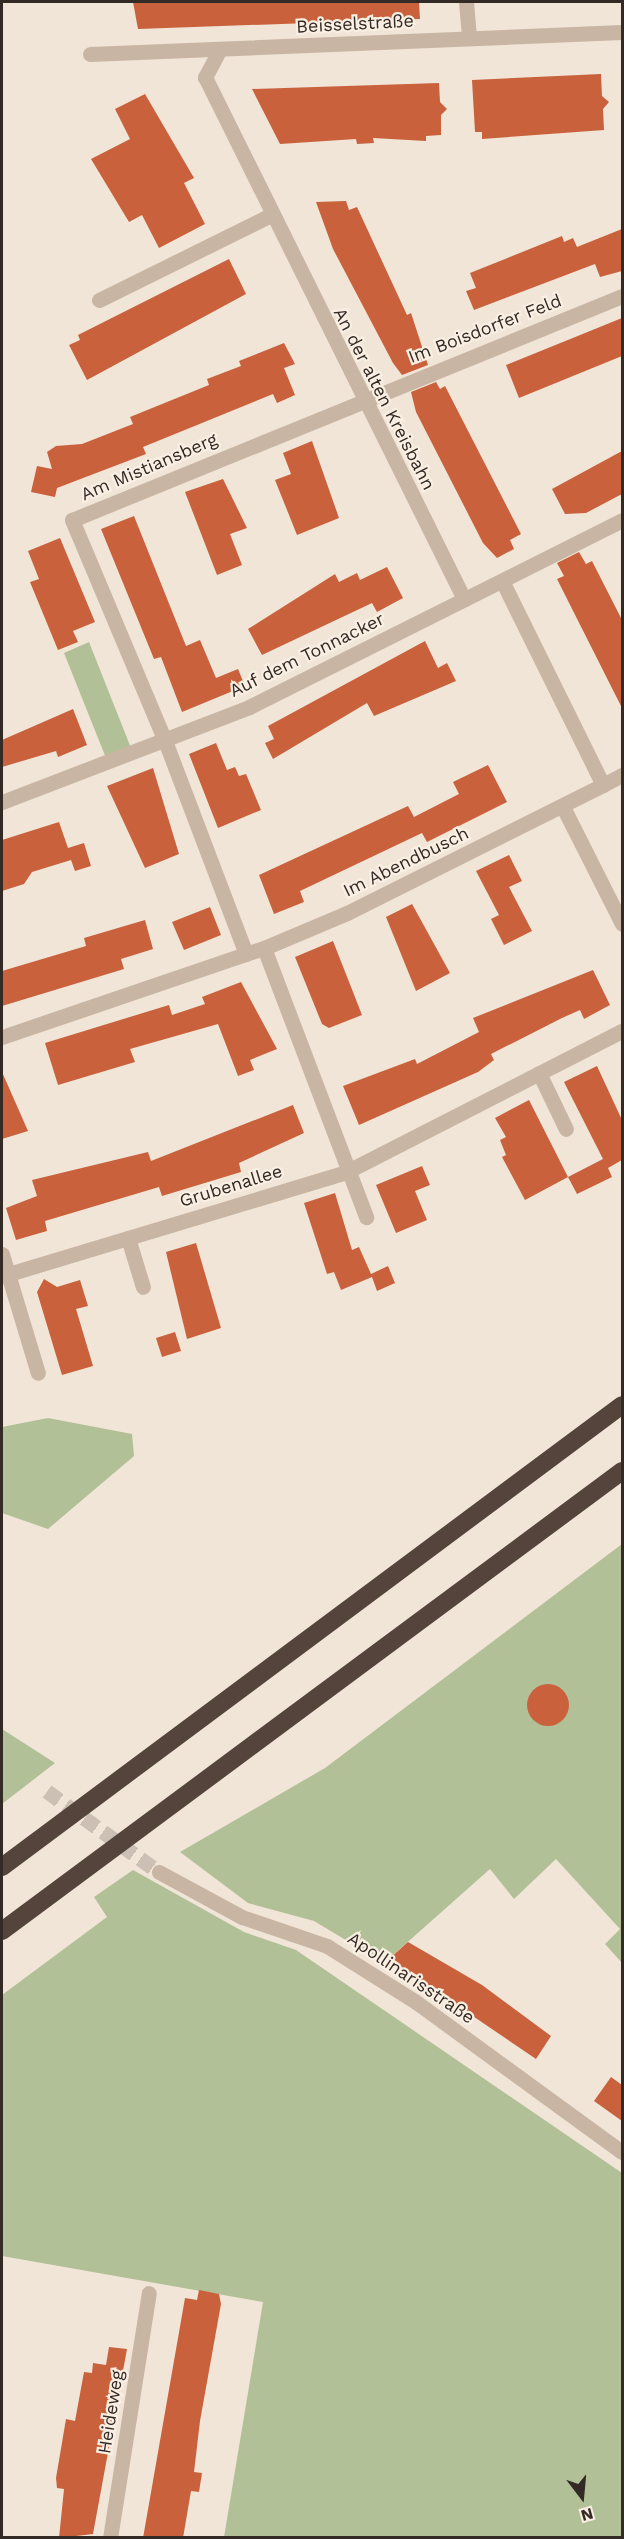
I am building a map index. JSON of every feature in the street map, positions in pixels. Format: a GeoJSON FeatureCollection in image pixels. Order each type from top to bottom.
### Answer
{"type":"FeatureCollection","features":[{"type":"Feature","properties":{"kind":"highway"},"geometry":{"type":"LineString","coordinates":[[2,1867],[622,1405]]}},
{"type":"Feature","properties":{"kind":"highway"},"geometry":{"type":"LineString","coordinates":[[2,1931],[622,1471]]}},
{"type":"Feature","properties":{"kind":"street"},"geometry":{"type":"LineString","coordinates":[[466,2],[469,38]]}},
{"type":"Feature","properties":{"kind":"street","name":"Beisselstraße"},"geometry":{"type":"LineString","coordinates":[[90,54],[219,51],[622,32]]}},
{"type":"Feature","properties":{"kind":"street","name":"An der alten Kreisbahn"},"geometry":{"type":"LineString","coordinates":[[219,51],[205,78],[270,216],[464,599]]}},
{"type":"Feature","properties":{"kind":"street"},"geometry":{"type":"LineString","coordinates":[[99,300],[270,216]]}},
{"type":"Feature","properties":{"kind":"street","name":"Im Boisdorfer Feld"},"geometry":{"type":"LineString","coordinates":[[362,399],[622,296]]}},
{"type":"Feature","properties":{"kind":"street","name":"Am Mistiansberg"},"geometry":{"type":"LineString","coordinates":[[165,741],[72,520],[362,399]]}},
{"type":"Feature","properties":{"kind":"street"},"geometry":{"type":"LineString","coordinates":[[464,599],[503,583],[622,520]]}},
{"type":"Feature","properties":{"kind":"street"},"geometry":{"type":"LineString","coordinates":[[503,583],[603,785]]}},
{"type":"Feature","properties":{"kind":"street","name":"Auf dem Tonnacker"},"geometry":{"type":"LineString","coordinates":[[2,802],[249,707],[464,599]]}},
{"type":"Feature","properties":{"kind":"street"},"geometry":{"type":"LineString","coordinates":[[165,741],[246,954]]}},
{"type":"Feature","properties":{"kind":"street"},"geometry":{"type":"LineString","coordinates":[[622,775],[564,807],[622,924]]}},
{"type":"Feature","properties":{"kind":"street","name":"Im Abendbusch"},"geometry":{"type":"LineString","coordinates":[[2,1037],[264,948],[564,807]]}},
{"type":"Feature","properties":{"kind":"street"},"geometry":{"type":"LineString","coordinates":[[264,948],[346,1172],[366,1217]]}},
{"type":"Feature","properties":{"kind":"street","name":"Grubenallee"},"geometry":{"type":"LineString","coordinates":[[5,1275],[346,1172],[622,1031]]}},
{"type":"Feature","properties":{"kind":"street"},"geometry":{"type":"LineString","coordinates":[[539,1073],[566,1129]]}},
{"type":"Feature","properties":{"kind":"street"},"geometry":{"type":"LineString","coordinates":[[128,1238],[143,1287]]}},
{"type":"Feature","properties":{"kind":"street"},"geometry":{"type":"LineString","coordinates":[[2,1254],[5,1275],[38,1373]]}},
{"type":"Feature","properties":{"kind":"street","name":"Apollinarisstraße"},"geometry":{"type":"LineString","coordinates":[[159,1872],[242,1917],[327,1946],[416,2002],[622,2152]]}},
{"type":"Feature","properties":{"kind":"street","name":"Heideweg"},"geometry":{"type":"LineString","coordinates":[[110,2538],[149,2292]]}},
{"type":"Feature","properties":{"kind":"green space"},"geometry":{"type":"Polygon","coordinates":[[[89,642],[131,748],[106,758],[64,653],[89,642]]]}},
{"type":"Feature","properties":{"kind":"green space"},"geometry":{"type":"Polygon","coordinates":[[[48,1418],[132,1434],[134,1456],[48,1529],[2,1513],[2,1427],[48,1418]]]}},
{"type":"Feature","properties":{"kind":"green space"},"geometry":{"type":"Polygon","coordinates":[[[622,1544],[622,1963],[605,1944],[620,1929],[556,1859],[514,1899],[490,1869],[384,1963],[314,1921],[248,1903],[180,1852],[325,1768],[622,1544]]]}},
{"type":"Feature","properties":{"kind":"green space"},"geometry":{"type":"Polygon","coordinates":[[[2,1729],[55,1763],[2,1804],[2,1729]]]}},
{"type":"Feature","properties":{"kind":"green space"},"geometry":{"type":"Polygon","coordinates":[[[133,1870],[244,1932],[296,1950],[622,2173],[622,2537],[224,2537],[263,2302],[2,2256],[2,1995],[107,1917],[94,1897],[133,1870]]]}},
{"type":"Feature","properties":{"kind":"building"},"geometry":{"type":"Polygon","coordinates":[[[133,2],[419,2],[420,19],[138,29],[133,2]]]}},
{"type":"Feature","properties":{"kind":"building"},"geometry":{"type":"Polygon","coordinates":[[[601,74],[602,96],[609,102],[603,109],[604,130],[482,139],[482,132],[475,132],[472,80],[601,74]]]}},
{"type":"Feature","properties":{"kind":"building"},"geometry":{"type":"Polygon","coordinates":[[[439,83],[440,102],[447,109],[441,115],[441,135],[426,136],[426,141],[373,138],[374,143],[357,144],[356,139],[280,144],[252,89],[439,83]]]}},
{"type":"Feature","properties":{"kind":"building"},"geometry":{"type":"Polygon","coordinates":[[[145,94],[194,178],[184,183],[205,224],[159,248],[142,215],[129,222],[91,159],[130,139],[115,109],[145,94]]]}},
{"type":"Feature","properties":{"kind":"building"},"geometry":{"type":"Polygon","coordinates":[[[346,201],[349,210],[357,207],[407,315],[411,313],[428,365],[402,375],[393,363],[333,249],[316,202],[346,201]]]}},
{"type":"Feature","properties":{"kind":"building"},"geometry":{"type":"Polygon","coordinates":[[[622,229],[622,271],[600,277],[595,264],[474,310],[466,291],[476,288],[470,273],[562,236],[564,242],[573,238],[577,247],[622,229]]]}},
{"type":"Feature","properties":{"kind":"building"},"geometry":{"type":"Polygon","coordinates":[[[229,259],[246,294],[87,380],[69,345],[80,340],[78,335],[229,259]]]}},
{"type":"Feature","properties":{"kind":"building"},"geometry":{"type":"Polygon","coordinates":[[[622,318],[622,356],[519,398],[506,365],[622,318]]]}},
{"type":"Feature","properties":{"kind":"building"},"geometry":{"type":"Polygon","coordinates":[[[284,343],[295,364],[284,368],[295,395],[277,403],[273,394],[143,447],[146,454],[57,488],[55,497],[31,492],[37,466],[52,469],[47,452],[56,446],[82,444],[133,424],[130,417],[209,385],[207,379],[241,366],[239,361],[284,343]]]}},
{"type":"Feature","properties":{"kind":"building"},"geometry":{"type":"Polygon","coordinates":[[[436,382],[440,389],[445,386],[521,534],[510,540],[514,549],[497,558],[483,543],[416,412],[411,392],[436,382]]]}},
{"type":"Feature","properties":{"kind":"building"},"geometry":{"type":"Polygon","coordinates":[[[312,441],[339,518],[297,535],[275,480],[291,474],[283,453],[312,441]]]}},
{"type":"Feature","properties":{"kind":"building"},"geometry":{"type":"Polygon","coordinates":[[[622,451],[622,494],[586,513],[565,514],[552,489],[622,451]]]}},
{"type":"Feature","properties":{"kind":"building"},"geometry":{"type":"Polygon","coordinates":[[[223,479],[247,528],[230,534],[242,565],[217,575],[185,492],[223,479]]]}},
{"type":"Feature","properties":{"kind":"building"},"geometry":{"type":"Polygon","coordinates":[[[134,516],[186,646],[200,640],[216,678],[238,669],[245,686],[182,712],[161,657],[154,659],[101,529],[134,516]]]}},
{"type":"Feature","properties":{"kind":"building"},"geometry":{"type":"Polygon","coordinates":[[[60,538],[95,622],[73,631],[78,642],[58,650],[30,582],[39,579],[28,551],[60,538]]]}},
{"type":"Feature","properties":{"kind":"building"},"geometry":{"type":"Polygon","coordinates":[[[579,552],[586,564],[592,561],[622,620],[622,708],[557,579],[564,576],[557,563],[579,552]]]}},
{"type":"Feature","properties":{"kind":"building"},"geometry":{"type":"Polygon","coordinates":[[[387,567],[403,598],[377,612],[372,603],[262,655],[248,629],[335,574],[339,582],[357,573],[360,580],[387,567]]]}},
{"type":"Feature","properties":{"kind":"building"},"geometry":{"type":"Polygon","coordinates":[[[425,641],[438,668],[447,663],[456,681],[374,716],[367,703],[273,759],[265,743],[274,739],[268,726],[425,641]]]}},
{"type":"Feature","properties":{"kind":"building"},"geometry":{"type":"Polygon","coordinates":[[[73,709],[87,745],[58,757],[56,751],[2,767],[2,740],[73,709]]]}},
{"type":"Feature","properties":{"kind":"building"},"geometry":{"type":"Polygon","coordinates":[[[216,743],[227,770],[235,767],[239,776],[246,774],[261,810],[218,828],[189,754],[216,743]]]}},
{"type":"Feature","properties":{"kind":"building"},"geometry":{"type":"Polygon","coordinates":[[[488,765],[507,802],[427,842],[422,833],[300,891],[304,902],[274,914],[259,875],[408,806],[414,817],[459,794],[453,782],[488,765]]]}},
{"type":"Feature","properties":{"kind":"building"},"geometry":{"type":"Polygon","coordinates":[[[153,768],[179,854],[145,868],[107,786],[153,768]]]}},
{"type":"Feature","properties":{"kind":"building"},"geometry":{"type":"Polygon","coordinates":[[[59,822],[68,848],[84,843],[91,866],[75,871],[71,860],[32,872],[24,884],[2,891],[2,840],[59,822]]]}},
{"type":"Feature","properties":{"kind":"building"},"geometry":{"type":"Polygon","coordinates":[[[509,855],[522,881],[509,887],[532,931],[504,945],[491,919],[499,915],[476,871],[509,855]]]}},
{"type":"Feature","properties":{"kind":"building"},"geometry":{"type":"Polygon","coordinates":[[[412,904],[450,973],[416,991],[386,917],[412,904]]]}},
{"type":"Feature","properties":{"kind":"building"},"geometry":{"type":"Polygon","coordinates":[[[210,907],[221,935],[184,950],[172,922],[210,907]]]}},
{"type":"Feature","properties":{"kind":"building"},"geometry":{"type":"Polygon","coordinates":[[[145,920],[153,949],[121,959],[124,969],[2,1006],[2,971],[86,946],[84,938],[145,920]]]}},
{"type":"Feature","properties":{"kind":"building"},"geometry":{"type":"Polygon","coordinates":[[[333,941],[362,1015],[329,1028],[322,1024],[295,957],[333,941]]]}},
{"type":"Feature","properties":{"kind":"building"},"geometry":{"type":"Polygon","coordinates":[[[593,970],[610,1005],[584,1019],[580,1010],[562,1018],[491,1054],[494,1060],[478,1072],[359,1125],[343,1086],[415,1059],[417,1064],[479,1032],[473,1018],[593,970]]]}},
{"type":"Feature","properties":{"kind":"building"},"geometry":{"type":"Polygon","coordinates":[[[241,982],[277,1049],[250,1060],[254,1070],[238,1076],[218,1024],[130,1049],[135,1062],[58,1085],[45,1043],[169,1005],[172,1015],[205,1004],[202,997],[241,982]]]}},
{"type":"Feature","properties":{"kind":"building"},"geometry":{"type":"Polygon","coordinates":[[[597,1066],[622,1120],[622,1160],[608,1168],[612,1177],[577,1194],[568,1177],[603,1159],[564,1082],[597,1066]]]}},
{"type":"Feature","properties":{"kind":"building"},"geometry":{"type":"Polygon","coordinates":[[[2,1072],[28,1131],[2,1139],[2,1072]]]}},
{"type":"Feature","properties":{"kind":"building"},"geometry":{"type":"Polygon","coordinates":[[[529,1100],[568,1177],[525,1200],[502,1157],[506,1155],[500,1140],[506,1137],[495,1118],[529,1100]]]}},
{"type":"Feature","properties":{"kind":"building"},"geometry":{"type":"Polygon","coordinates":[[[293,1105],[304,1133],[239,1163],[241,1172],[162,1196],[159,1187],[45,1221],[47,1231],[16,1240],[6,1208],[37,1196],[32,1180],[148,1152],[151,1161],[293,1105]]]}},
{"type":"Feature","properties":{"kind":"building"},"geometry":{"type":"Polygon","coordinates":[[[422,1166],[430,1185],[415,1191],[427,1220],[396,1233],[376,1185],[422,1166]]]}},
{"type":"Feature","properties":{"kind":"building"},"geometry":{"type":"Polygon","coordinates":[[[335,1193],[352,1250],[359,1247],[371,1274],[388,1266],[395,1283],[377,1291],[372,1277],[341,1290],[334,1272],[327,1274],[304,1203],[335,1193]]]}},
{"type":"Feature","properties":{"kind":"building"},"geometry":{"type":"Polygon","coordinates":[[[196,1243],[221,1328],[187,1339],[166,1252],[196,1243]]]}},
{"type":"Feature","properties":{"kind":"building"},"geometry":{"type":"Polygon","coordinates":[[[44,1279],[57,1287],[80,1280],[88,1306],[76,1309],[93,1366],[62,1375],[37,1292],[44,1279]]]}},
{"type":"Feature","properties":{"kind":"building"},"geometry":{"type":"Polygon","coordinates":[[[175,1332],[181,1351],[162,1357],[156,1338],[175,1332]]]}},
{"type":"Feature","properties":{"kind":"building"},"geometry":{"type":"Polygon","coordinates":[[[548,1684],[556,1685],[563,1690],[568,1697],[568,1713],[563,1720],[556,1725],[548,1726],[540,1725],[533,1720],[528,1713],[527,1705],[528,1697],[533,1690],[540,1685],[548,1684]]]}},
{"type":"Feature","properties":{"kind":"building"},"geometry":{"type":"Polygon","coordinates":[[[408,1942],[482,1985],[551,2036],[536,2059],[389,1959],[408,1942]]]}},
{"type":"Feature","properties":{"kind":"building"},"geometry":{"type":"Polygon","coordinates":[[[611,2077],[622,2085],[622,2121],[594,2101],[611,2077]]]}},
{"type":"Feature","properties":{"kind":"building"},"geometry":{"type":"Polygon","coordinates":[[[199,2290],[219,2294],[221,2304],[200,2421],[194,2472],[202,2473],[199,2492],[191,2491],[183,2538],[143,2538],[185,2298],[197,2300],[199,2290]]]}},
{"type":"Feature","properties":{"kind":"building"},"geometry":{"type":"Polygon","coordinates":[[[109,2347],[127,2349],[93,2534],[59,2538],[64,2489],[57,2488],[56,2478],[66,2419],[75,2421],[84,2372],[92,2373],[93,2363],[106,2365],[109,2347]]]}},
{"type":"Feature","properties":{"kind":"tunnel"},"geometry":{"type":"LineString","coordinates":[[47,1791],[159,1872]]}}]}
